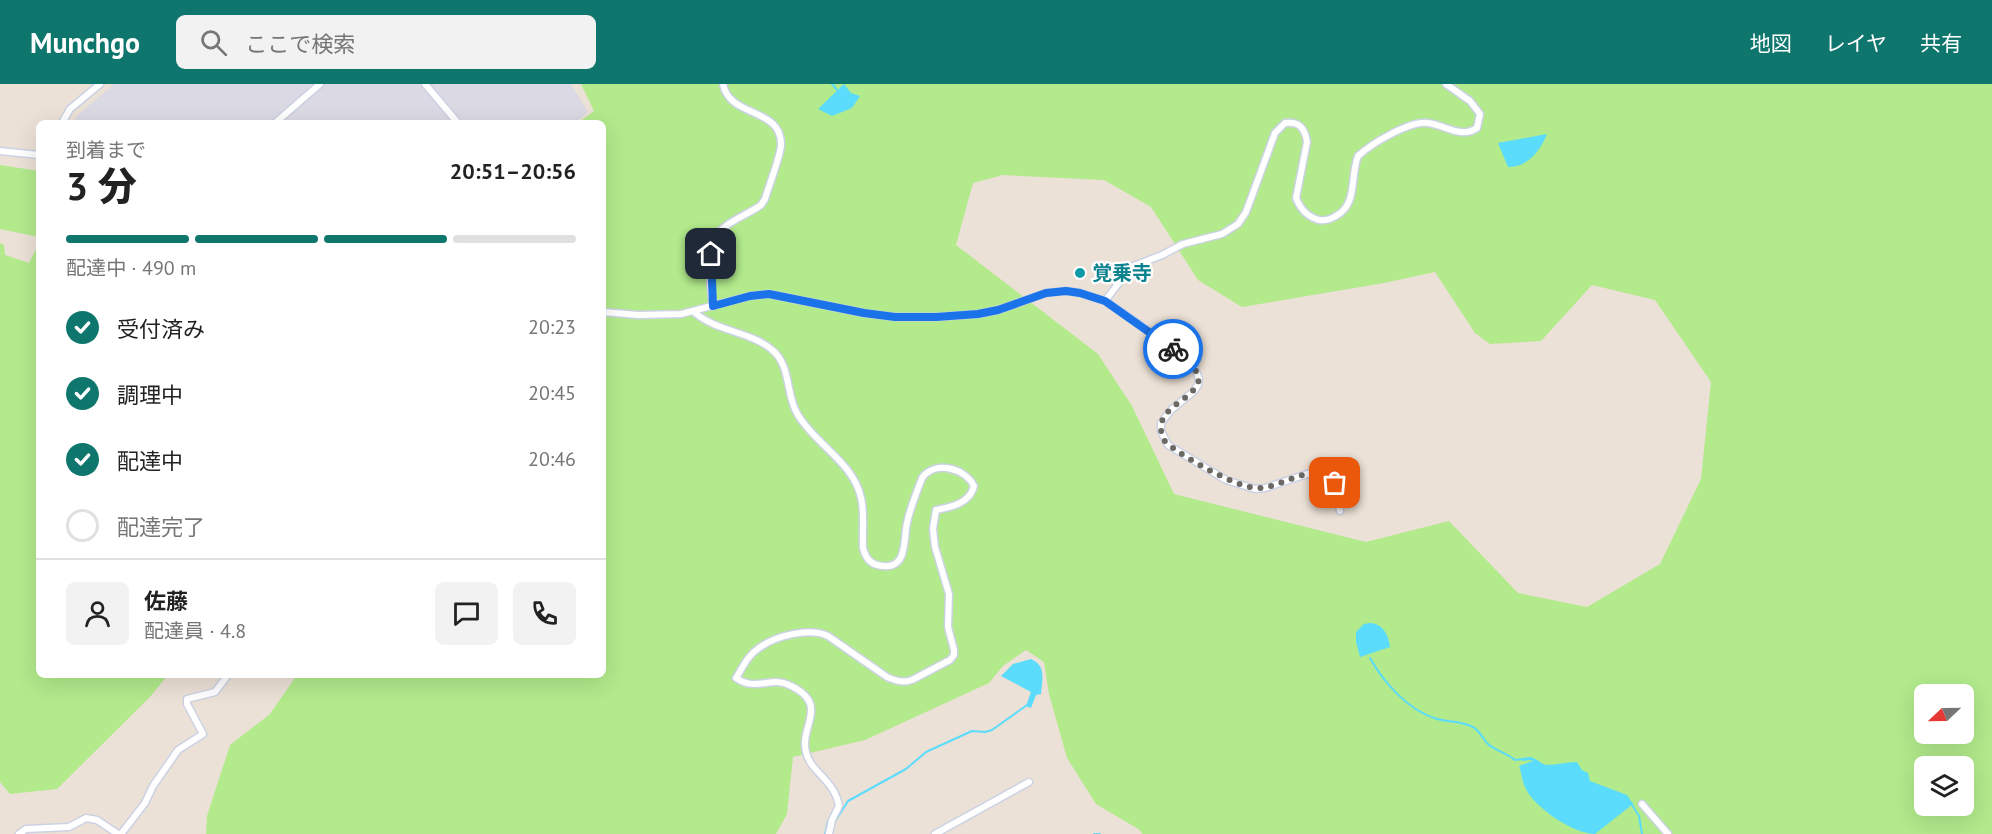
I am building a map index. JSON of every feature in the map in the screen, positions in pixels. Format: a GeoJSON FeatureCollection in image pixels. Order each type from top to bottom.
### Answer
{"type":"FeatureCollection","features":[{"type":"Feature","properties":{"kind":"street"},"geometry":{"type":"LineString","coordinates":[[64,120],[70,109],[100,84]]}},
{"type":"Feature","properties":{"kind":"street"},"geometry":{"type":"LineString","coordinates":[[278,120],[320,84]]}},
{"type":"Feature","properties":{"kind":"street"},"geometry":{"type":"LineString","coordinates":[[424,84],[455,120]]}},
{"type":"Feature","properties":{"kind":"street"},"geometry":{"type":"LineString","coordinates":[[713,306],[711,274],[713,244],[721,230],[761,205],[765,199],[781,145],[778,130],[770,121],[732,102],[725,93],[723,84]]}},
{"type":"Feature","properties":{"kind":"street"},"geometry":{"type":"LineString","coordinates":[[1105,301],[1131,267],[1162,255],[1182,244],[1222,234],[1238,224],[1246,212],[1275,133],[1285,123],[1297,124],[1306,133],[1307,142],[1296,198],[1308,215],[1325,220],[1341,213],[1347,207],[1358,156],[1406,125],[1428,122],[1463,133],[1472,132],[1477,128],[1480,114],[1470,101],[1446,84]]}},
{"type":"Feature","properties":{"kind":"street"},"geometry":{"type":"LineString","coordinates":[[0,151],[36,155]]}},
{"type":"Feature","properties":{"kind":"street"},"geometry":{"type":"LineString","coordinates":[[606,312],[654,315],[694,312],[750,296],[769,294],[895,317],[978,314],[998,310],[1046,293],[1073,292],[1105,301],[1162,340],[1189,361],[1197,372],[1198,385],[1194,391],[1171,410],[1161,423],[1161,431],[1168,445],[1226,480],[1256,489],[1307,474],[1321,473],[1335,483],[1340,511]]}},
{"type":"Feature","properties":{"kind":"street"},"geometry":{"type":"LineString","coordinates":[[694,312],[706,322],[770,348],[780,358],[798,416],[847,470],[862,498],[862,548],[864,555],[871,563],[884,566],[902,557],[905,550],[906,524],[926,472],[933,469],[949,469],[965,474],[974,486],[972,494],[966,501],[936,510],[933,529],[935,547],[949,594],[948,627],[954,650],[954,655],[950,660],[912,680],[895,681],[828,636],[813,633],[781,638],[759,648],[748,658],[736,678],[749,685],[779,681],[801,692],[809,701],[812,708],[805,750],[808,760],[831,784],[839,806],[832,820],[829,834]]}},
{"type":"Feature","properties":{"kind":"street"},"geometry":{"type":"LineString","coordinates":[[19,834],[26,829],[69,827],[86,819],[97,820],[110,831],[119,834],[145,803],[153,786],[178,750],[203,734],[187,704],[187,699],[215,692],[226,678]]}},
{"type":"Feature","properties":{"kind":"street"},"geometry":{"type":"LineString","coordinates":[[935,834],[1029,782]]}},
{"type":"Feature","properties":{"kind":"street"},"geometry":{"type":"LineString","coordinates":[[1642,804],[1668,834]]}},
{"type":"Feature","properties":{"kind":"shaded area"},"geometry":{"type":"Polygon","coordinates":[[[114,84],[571,84],[588,112],[579,120],[74,120],[114,84]]]}},
{"type":"Feature","properties":{"kind":"green space"},"geometry":{"type":"Polygon","coordinates":[[[581,84],[1992,84],[1992,834],[1142,834],[1140,830],[1096,804],[1067,758],[1049,694],[1044,662],[1026,650],[1003,666],[989,683],[865,740],[793,757],[787,814],[776,834],[206,834],[207,816],[230,745],[270,714],[295,678],[606,678],[606,120],[582,120],[594,111],[581,84]],[[1003,175],[973,183],[956,245],[1098,354],[1132,406],[1174,494],[1366,542],[1449,521],[1518,593],[1587,607],[1660,564],[1701,479],[1711,382],[1655,300],[1592,285],[1541,341],[1490,344],[1475,333],[1435,272],[1242,307],[1198,280],[1151,207],[1104,180],[1003,175]]]}},
{"type":"Feature","properties":{"kind":"green space"},"geometry":{"type":"Polygon","coordinates":[[[0,165],[36,171],[36,236],[0,229],[0,165]]]}},
{"type":"Feature","properties":{"kind":"green space"},"geometry":{"type":"Polygon","coordinates":[[[0,243],[4,245],[5,255],[29,263],[36,249],[36,678],[166,678],[149,698],[57,789],[10,794],[0,782],[0,243]]]}},
{"type":"Feature","properties":{"kind":"water"},"geometry":{"type":"Polygon","coordinates":[[[844,84],[851,93],[860,96],[852,108],[832,116],[818,109],[844,84]]]}},
{"type":"Feature","properties":{"kind":"water"},"geometry":{"type":"Polygon","coordinates":[[[1547,134],[1532,157],[1522,164],[1508,167],[1498,143],[1547,134]]]}},
{"type":"Feature","properties":{"kind":"water"},"geometry":{"type":"Polygon","coordinates":[[[1370,623],[1384,630],[1390,647],[1360,657],[1356,632],[1364,624],[1370,623]]]}},
{"type":"Feature","properties":{"kind":"water"},"geometry":{"type":"Polygon","coordinates":[[[1031,659],[1039,665],[1042,679],[1041,694],[1036,695],[1031,708],[1026,706],[1031,692],[1001,676],[1013,664],[1031,659]]]}},
{"type":"Feature","properties":{"kind":"water"},"geometry":{"type":"Polygon","coordinates":[[[1530,757],[1547,765],[1577,762],[1582,770],[1588,773],[1590,781],[1627,795],[1633,804],[1595,834],[1566,825],[1546,812],[1525,786],[1519,766],[1533,761],[1522,761],[1522,758],[1530,757]]]}},
{"type":"Feature","properties":{"kind":"waterway"},"geometry":{"type":"LineString","coordinates":[[832,84],[839,92]]}},
{"type":"Feature","properties":{"kind":"waterway"},"geometry":{"type":"LineString","coordinates":[[1370,658],[1382,677],[1398,695],[1417,710],[1437,719],[1473,727],[1491,746],[1515,760],[1523,759]]}},
{"type":"Feature","properties":{"kind":"waterway"},"geometry":{"type":"LineString","coordinates":[[834,823],[848,801],[906,769],[926,752],[972,731],[992,730],[1027,705]]}},
{"type":"Feature","properties":{"kind":"waterway"},"geometry":{"type":"LineString","coordinates":[[1631,803],[1639,816],[1642,834]]}},
{"type":"Feature","properties":{"kind":"waterway"},"geometry":{"type":"LineString","coordinates":[[825,834],[828,821]]}},
{"type":"Feature","properties":{"kind":"waterway"},"geometry":{"type":"LineString","coordinates":[[1094,834],[1100,834]]}},
{"type":"Feature","properties":{"kind":"way so far"},"geometry":{"type":"LineString","coordinates":[[1173,349],[1194,366],[1199,379],[1194,391],[1171,410],[1161,423],[1164,441],[1168,445],[1226,480],[1241,486],[1265,488],[1307,474],[1321,473],[1335,483]]}},
{"type":"Feature","properties":{"kind":"place","name":"覚乗寺"},"geometry":{"type":"Point","coordinates":[1080,273]}},
{"type":"Feature","properties":{"kind":"route"},"geometry":{"type":"LineString","coordinates":[[711,254],[713,306],[750,296],[769,294],[864,313],[895,317],[936,317],[998,310],[1046,293],[1066,291],[1105,301],[1173,349]]}}]}
